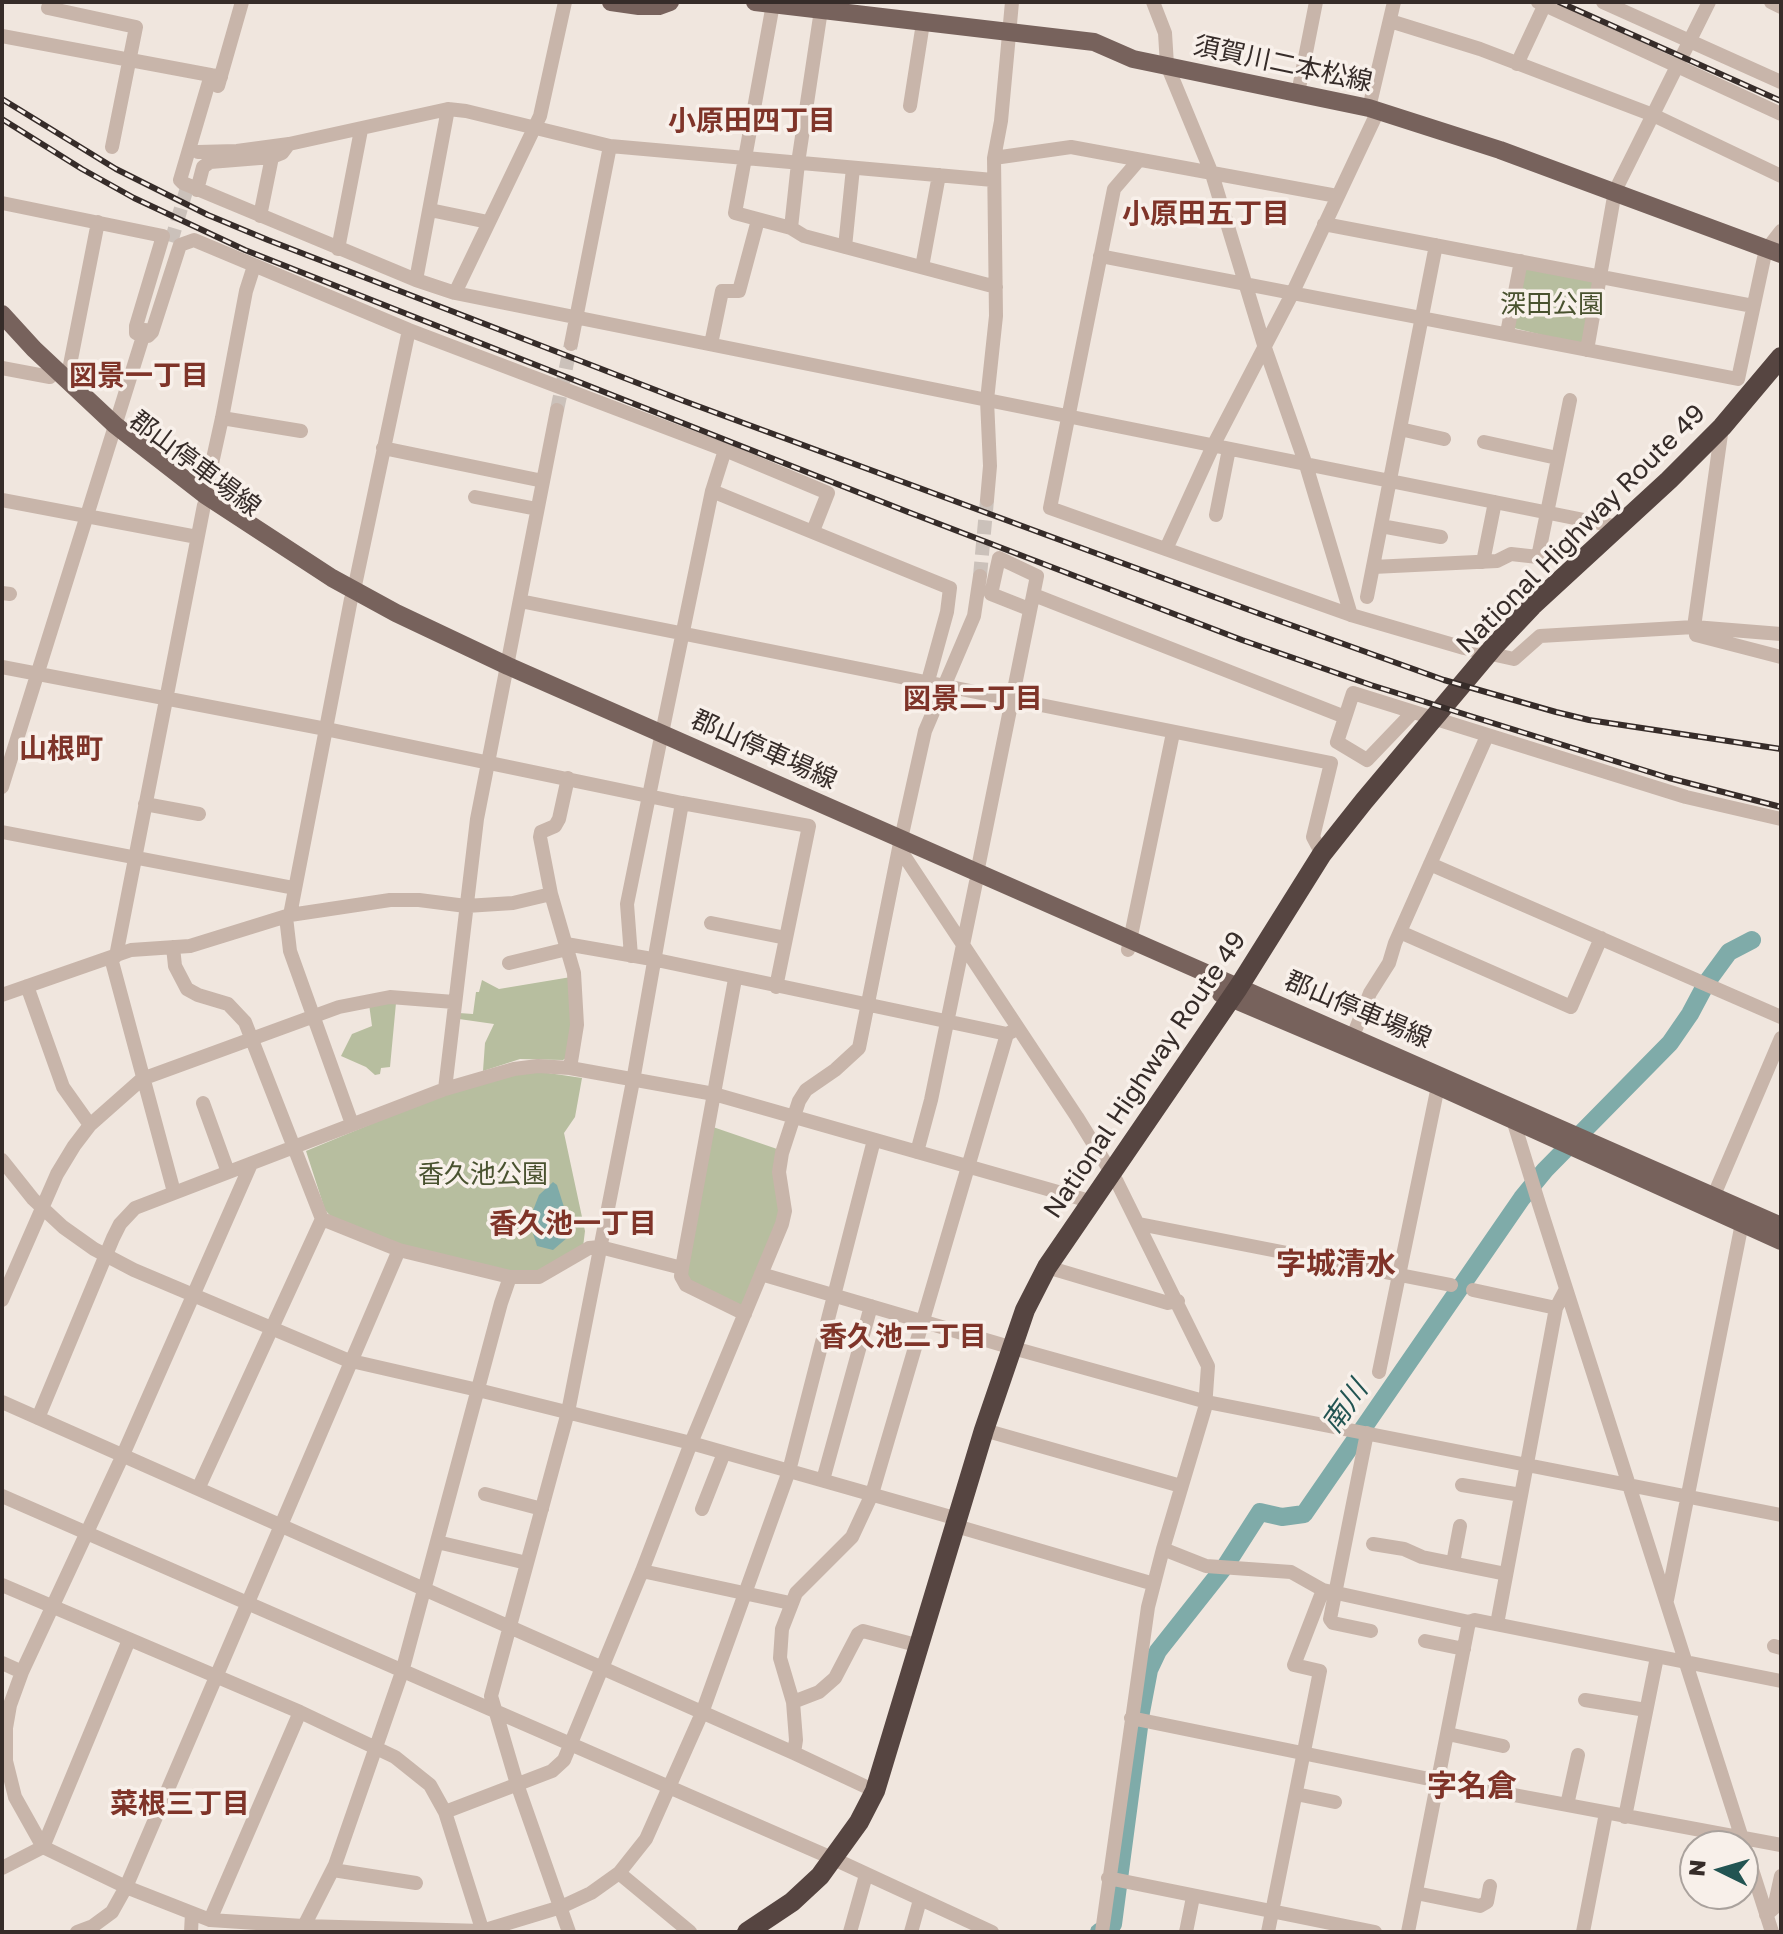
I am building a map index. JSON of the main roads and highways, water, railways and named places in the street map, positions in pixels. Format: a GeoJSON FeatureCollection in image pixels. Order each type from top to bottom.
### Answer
{"type":"FeatureCollection","features":[{"type":"Feature","properties":{"kind":"highway","name":"National Highway Route 49"},"geometry":{"type":"LineString","coordinates":[[747,1932],[792,1902],[834,1859],[875,1791],[984,1430],[1030,1299],[1047,1267],[1234,993],[1322,854],[1364,801],[1496,644],[1532,606],[1722,427],[1781,357]]}},
{"type":"Feature","properties":{"kind":"main road"},"geometry":{"type":"LineString","coordinates":[[611,2],[639,6],[659,6],[670,2]]}},
{"type":"Feature","properties":{"kind":"main road","name":"須賀川二本松線"},"geometry":{"type":"LineString","coordinates":[[764,3],[802,5],[821,10],[872,9],[923,23],[1094,42],[1133,59],[1374,110],[1500,150],[1774,252]]}},
{"type":"Feature","properties":{"kind":"main road","name":"郡山停車場線"},"geometry":{"type":"LineString","coordinates":[[2,314],[59,379]]}},
{"type":"Feature","properties":{"kind":"main road","name":"郡山停車場線"},"geometry":{"type":"LineString","coordinates":[[2,328],[114,430],[245,535],[352,594],[507,670],[1130,945],[1438,1086],[1714,1195],[1781,1226]]}},
{"type":"Feature","properties":{"kind":"main road","name":"郡山停車場線"},"geometry":{"type":"LineString","coordinates":[[1234,993],[1353,1036],[1516,1116]]}},
{"type":"Feature","properties":{"kind":"main road","name":"郡山停車場線"},"geometry":{"type":"LineString","coordinates":[[1572,1140],[1781,1241]]}},
{"type":"Feature","properties":{"kind":"water"},"geometry":{"type":"Polygon","coordinates":[[[553,1182],[557,1185],[571,1229],[568,1237],[553,1250],[537,1246],[531,1227],[532,1213],[539,1195],[553,1182]]]}},
{"type":"Feature","properties":{"kind":"waterway","name":"南川"},"geometry":{"type":"LineString","coordinates":[[1099,1932],[1113,1924],[1141,1712],[1149,1670],[1158,1651],[1226,1565],[1260,1512],[1282,1517],[1304,1514],[1522,1198],[1545,1170],[1670,1043],[1729,952],[1752,940]]}},
{"type":"Feature","properties":{"kind":"tunnel"},"geometry":{"type":"LineString","coordinates":[[171,242],[189,181]]}},
{"type":"Feature","properties":{"kind":"tunnel"},"geometry":{"type":"LineString","coordinates":[[557,410],[571,344]]}},
{"type":"Feature","properties":{"kind":"tunnel"},"geometry":{"type":"LineString","coordinates":[[980,576],[987,500]]}},
{"type":"Feature","properties":{"kind":"railway"},"geometry":{"type":"LineString","coordinates":[[1559,2],[1781,101]]}},
{"type":"Feature","properties":{"kind":"railway"},"geometry":{"type":"LineString","coordinates":[[2,99],[116,169],[208,215],[268,240],[684,401],[1263,615],[1444,680],[1556,712],[1589,720],[1781,749]]}},
{"type":"Feature","properties":{"kind":"railway"},"geometry":{"type":"LineString","coordinates":[[2,119],[134,198],[245,250],[908,512],[1242,640],[1371,685],[1669,778],[1781,807]]}},
{"type":"Feature","properties":{"kind":"district","name":"小原田四丁目"},"geometry":{"type":"Point","coordinates":[752,121]}},
{"type":"Feature","properties":{"kind":"district","name":"小原田五丁目"},"geometry":{"type":"Point","coordinates":[1206,214]}},
{"type":"Feature","properties":{"kind":"district","name":"図景一丁目"},"geometry":{"type":"Point","coordinates":[139,376]}},
{"type":"Feature","properties":{"kind":"district","name":"図景二丁目"},"geometry":{"type":"Point","coordinates":[973,699]}},
{"type":"Feature","properties":{"kind":"district","name":"山根町"},"geometry":{"type":"Point","coordinates":[61,749]}},
{"type":"Feature","properties":{"kind":"district","name":"香久池一丁目"},"geometry":{"type":"Point","coordinates":[573,1224]}},
{"type":"Feature","properties":{"kind":"district","name":"字城清水"},"geometry":{"type":"Point","coordinates":[1336,1264]}},
{"type":"Feature","properties":{"kind":"district","name":"香久池二丁目"},"geometry":{"type":"Point","coordinates":[903,1337]}},
{"type":"Feature","properties":{"kind":"district","name":"字名倉"},"geometry":{"type":"Point","coordinates":[1472,1786]}},
{"type":"Feature","properties":{"kind":"district","name":"菜根三丁目"},"geometry":{"type":"Point","coordinates":[180,1804]}},
{"type":"Feature","properties":{"kind":"park label","name":"深田公園"},"geometry":{"type":"Point","coordinates":[1552,305]}},
{"type":"Feature","properties":{"kind":"park label","name":"香久池公園"},"geometry":{"type":"Point","coordinates":[483,1175]}}]}
